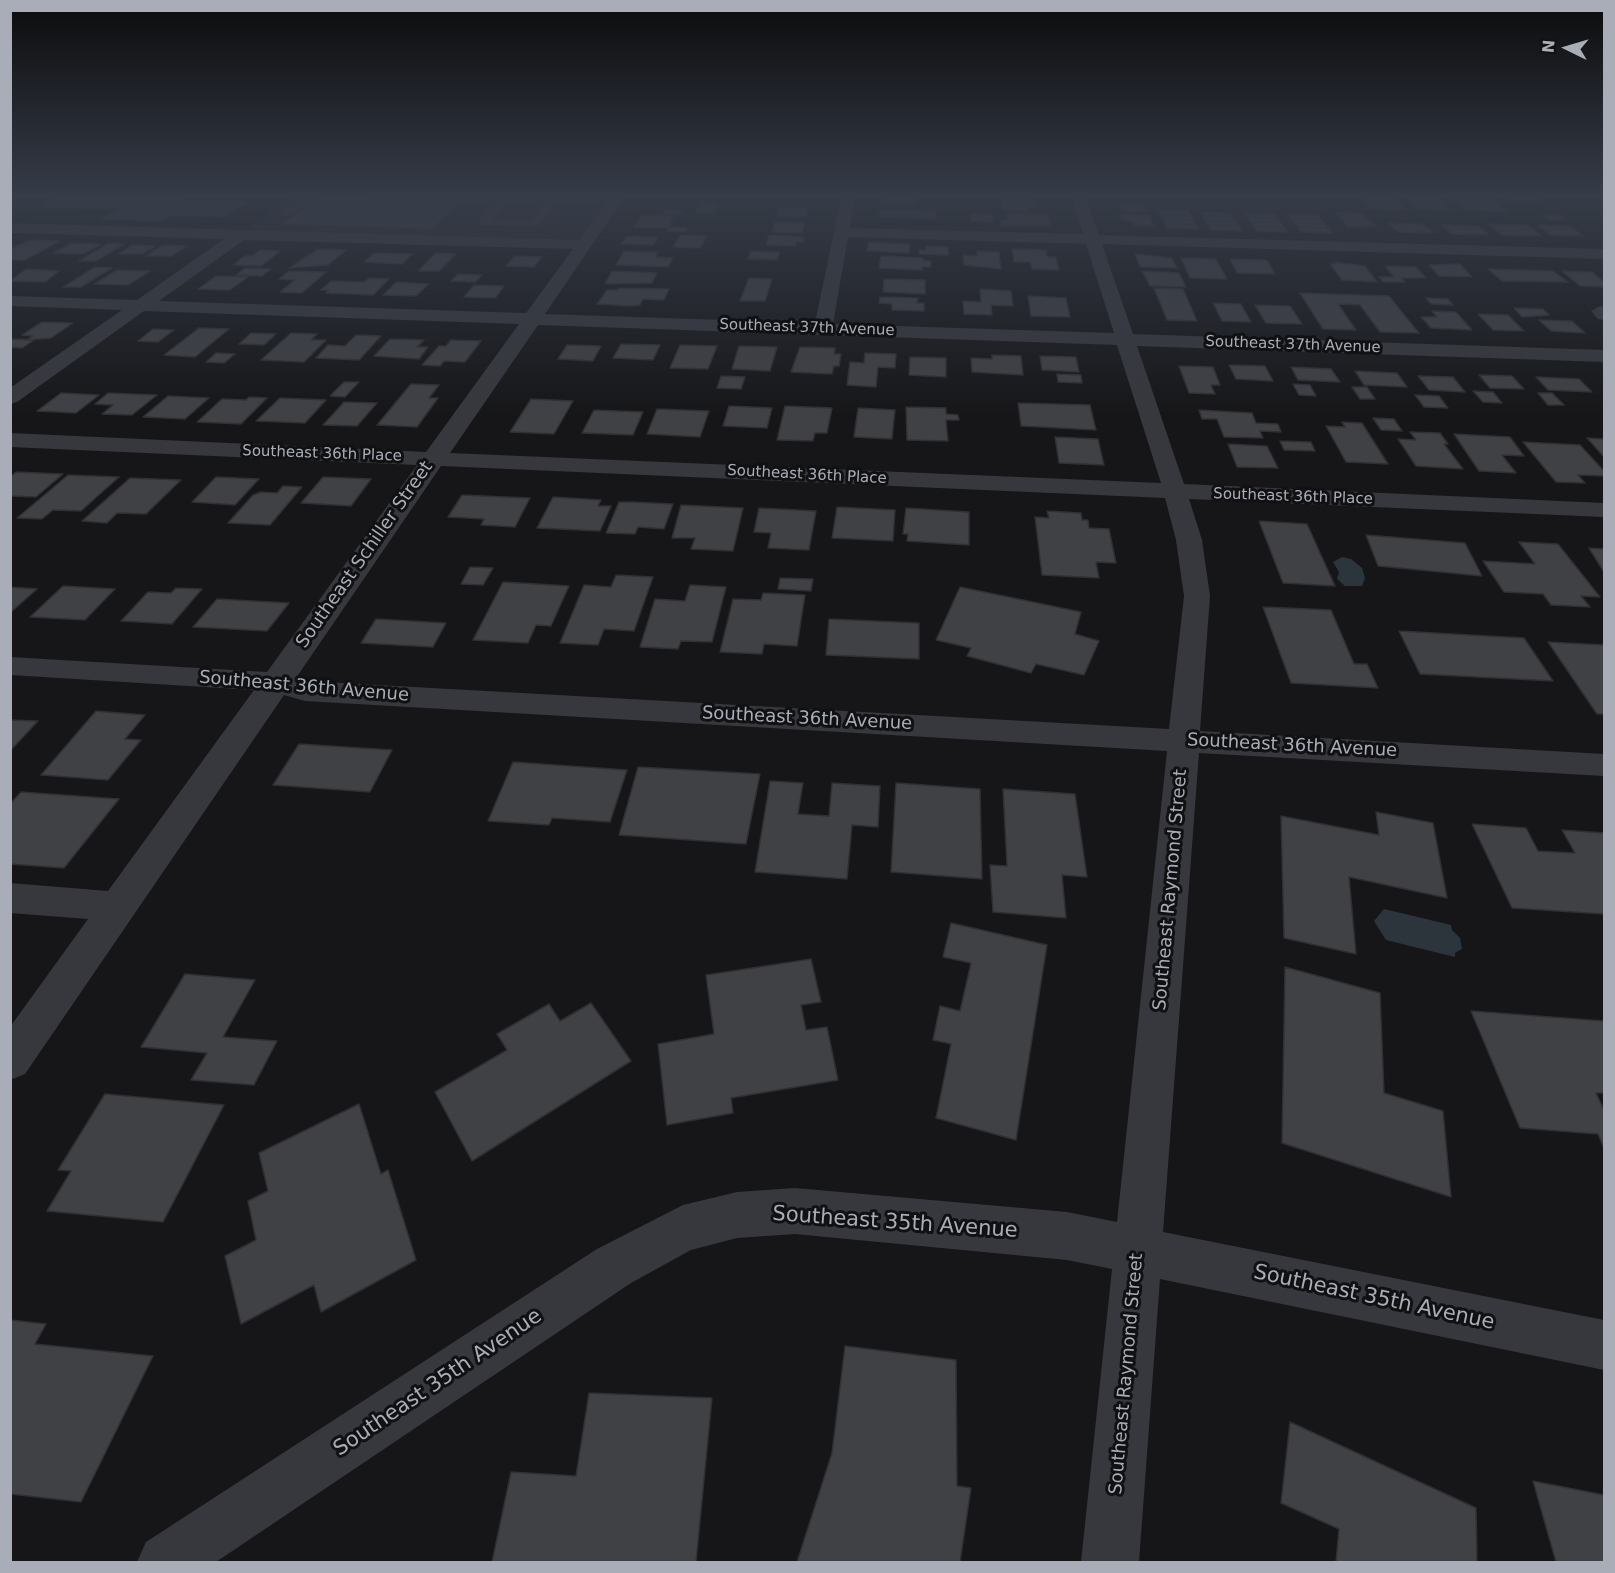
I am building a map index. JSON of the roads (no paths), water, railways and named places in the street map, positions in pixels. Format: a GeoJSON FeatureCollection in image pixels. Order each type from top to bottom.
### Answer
{"type":"FeatureCollection","features":[{"type":"Feature","properties":{"kind":"street"},"geometry":{"type":"LineString","coordinates":[[10,398],[189,271]]}},
{"type":"Feature","properties":{"kind":"street","name":"Southeast Schiller Street"},"geometry":{"type":"LineString","coordinates":[[10,1061],[565,271]]}},
{"type":"Feature","properties":{"kind":"street"},"geometry":{"type":"LineString","coordinates":[[823,329],[834,271]]}},
{"type":"Feature","properties":{"kind":"street","name":"Southeast Raymond Street"},"geometry":{"type":"LineString","coordinates":[[1103,271],[1189,540],[1197,596],[1110,1563]]}},
{"type":"Feature","properties":{"kind":"street","name":"Southeast 37th Avenue"},"geometry":{"type":"LineString","coordinates":[[10,301],[1605,356]]}},
{"type":"Feature","properties":{"kind":"street","name":"Southeast 36th Place"},"geometry":{"type":"LineString","coordinates":[[10,440],[1605,510]]}},
{"type":"Feature","properties":{"kind":"street","name":"Southeast 36th Avenue"},"geometry":{"type":"LineString","coordinates":[[10,666],[275,682],[305,691],[1605,765]]}},
{"type":"Feature","properties":{"kind":"street"},"geometry":{"type":"LineString","coordinates":[[10,898],[118,907]]}},
{"type":"Feature","properties":{"kind":"street","name":"Southeast 35th Avenue"},"geometry":{"type":"LineString","coordinates":[[166,1563],[614,1266],[683,1229],[737,1215],[795,1211],[1067,1236],[1605,1345]]}}]}
